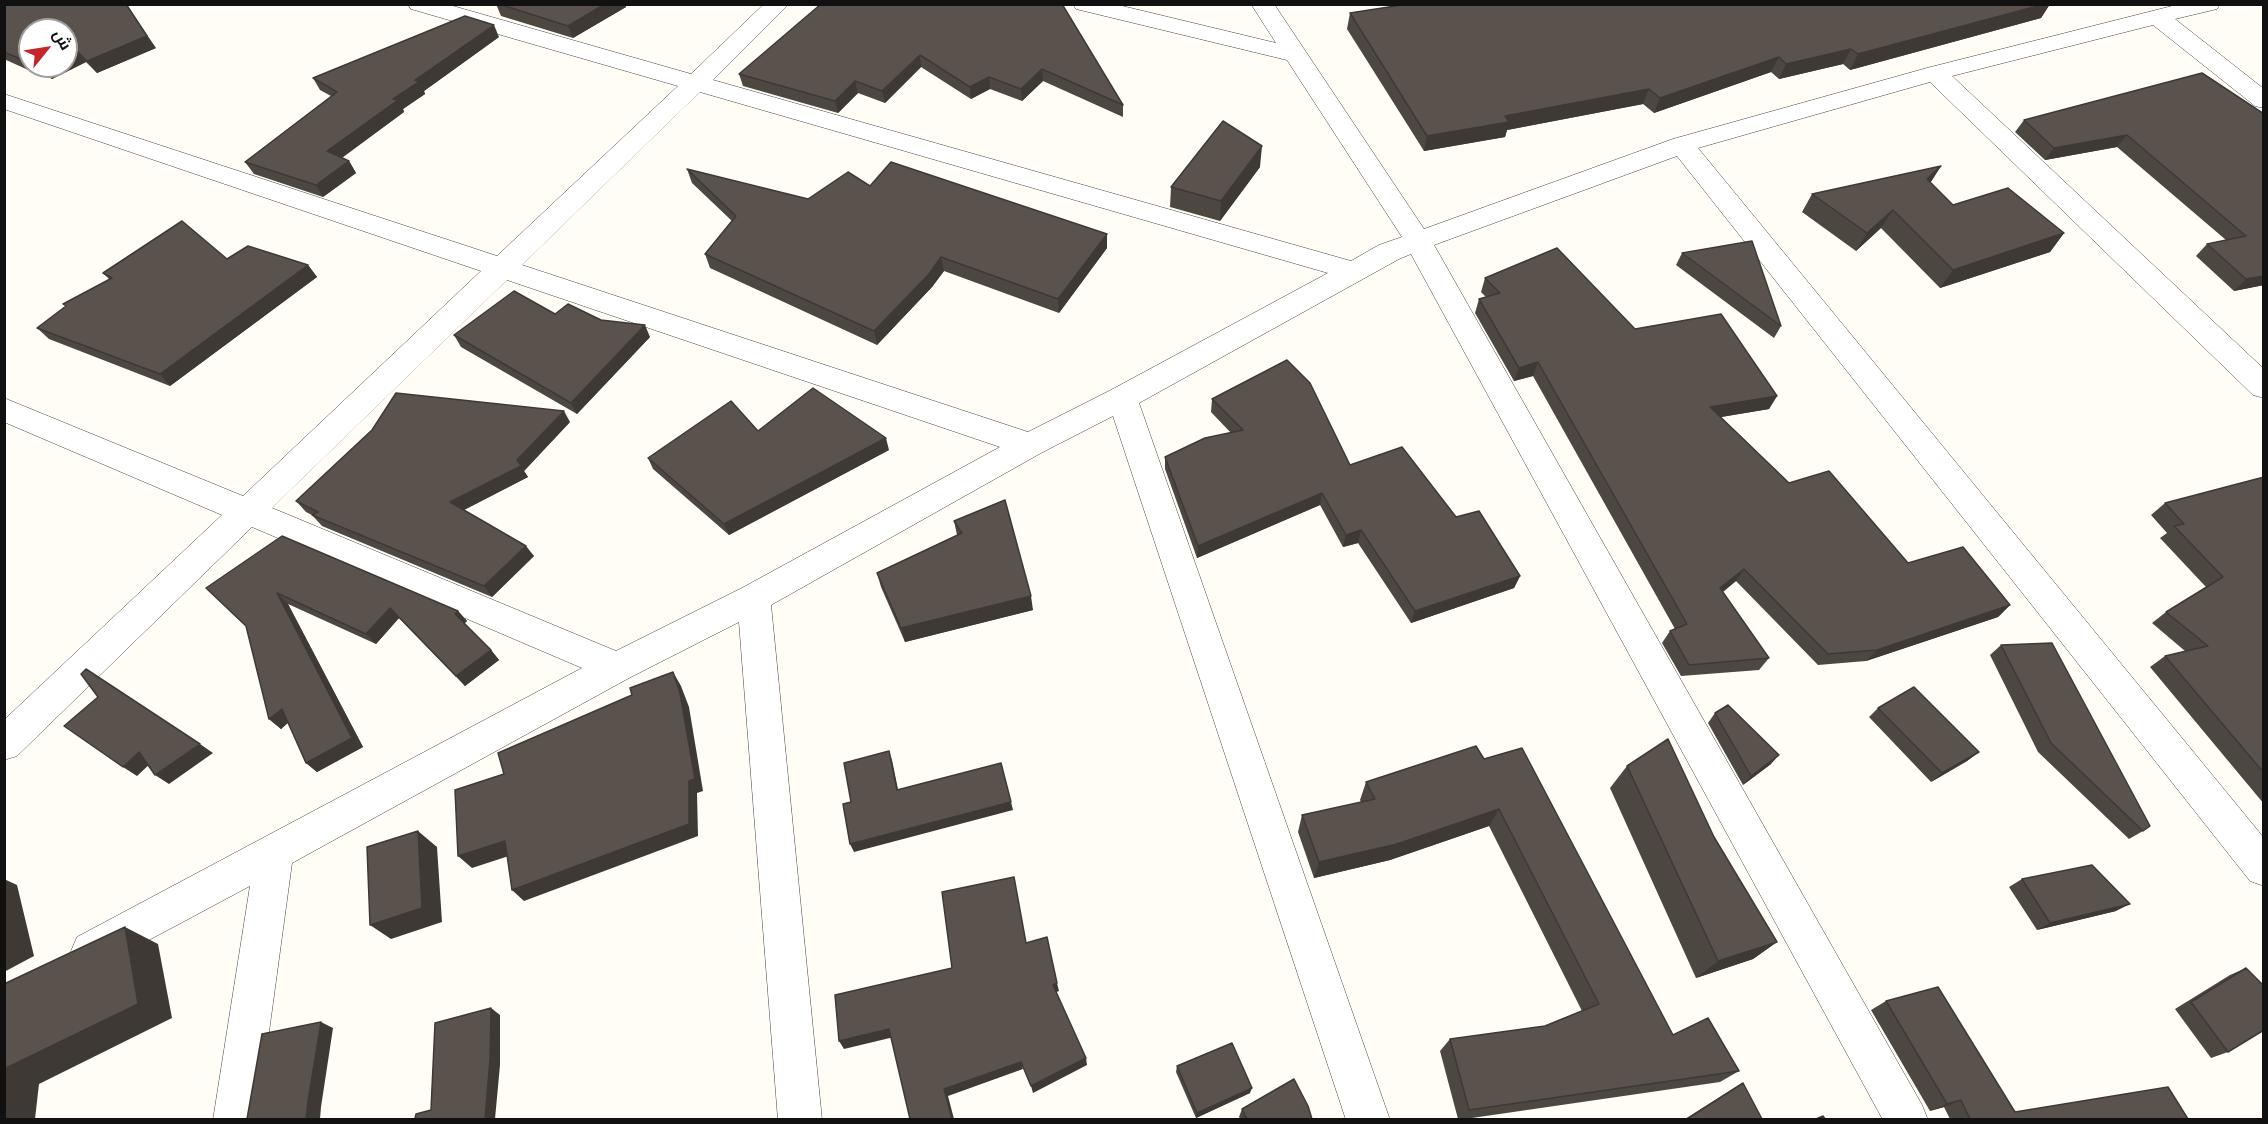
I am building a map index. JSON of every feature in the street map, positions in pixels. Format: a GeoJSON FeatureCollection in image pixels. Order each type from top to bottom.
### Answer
{"type":"FeatureCollection","features":[{"type":"Feature","properties":{"kind":"street"},"geometry":{"type":"LineString","coordinates":[[419,4],[1353,271]]}},
{"type":"Feature","properties":{"kind":"street"},"geometry":{"type":"LineString","coordinates":[[4,744],[778,4]]}},
{"type":"Feature","properties":{"kind":"street"},"geometry":{"type":"LineString","coordinates":[[1084,4],[1295,55]]}},
{"type":"Feature","properties":{"kind":"street"},"geometry":{"type":"LineString","coordinates":[[1262,4],[1418,241],[1907,1119]]}},
{"type":"Feature","properties":{"kind":"street"},"geometry":{"type":"LineString","coordinates":[[67,964],[617,667],[754,598],[1030,445],[1122,398],[1353,271],[1418,241],[1682,145],[1935,73],[2209,4]]}},
{"type":"Feature","properties":{"kind":"street"},"geometry":{"type":"LineString","coordinates":[[2159,18],[2264,101]]}},
{"type":"Feature","properties":{"kind":"street"},"geometry":{"type":"LineString","coordinates":[[1935,73],[2264,387]]}},
{"type":"Feature","properties":{"kind":"street"},"geometry":{"type":"LineString","coordinates":[[4,101],[1030,445]]}},
{"type":"Feature","properties":{"kind":"street"},"geometry":{"type":"LineString","coordinates":[[1682,145],[2264,868]]}},
{"type":"Feature","properties":{"kind":"street"},"geometry":{"type":"LineString","coordinates":[[1122,398],[1368,1119]]}},
{"type":"Feature","properties":{"kind":"street"},"geometry":{"type":"LineString","coordinates":[[4,409],[617,667]]}},
{"type":"Feature","properties":{"kind":"street"},"geometry":{"type":"LineString","coordinates":[[754,598],[800,1119]]}},
{"type":"Feature","properties":{"kind":"street"},"geometry":{"type":"LineString","coordinates":[[235,1119],[274,852]]}},
{"type":"Feature","properties":{"kind":"building"},"geometry":{"type":"Polygon","coordinates":[[[4,4],[126,4],[147,36],[87,61],[78,52],[78,18],[18,18],[18,58],[4,52],[4,4]]]}},
{"type":"Feature","properties":{"kind":"building"},"geometry":{"type":"Polygon","coordinates":[[[499,4],[605,4],[568,26],[499,4]]]}},
{"type":"Feature","properties":{"kind":"building"},"geometry":{"type":"Polygon","coordinates":[[[821,4],[1062,4],[1123,105],[1042,69],[1021,89],[989,77],[970,87],[920,55],[882,91],[855,81],[835,101],[739,74],[821,4]]]}},
{"type":"Feature","properties":{"kind":"building"},"geometry":{"type":"Polygon","coordinates":[[[1408,4],[2045,4],[1858,54],[1851,49],[1786,64],[1779,57],[1660,98],[1649,89],[1505,116],[1509,122],[1427,136],[1350,13],[1408,4]]]}},
{"type":"Feature","properties":{"kind":"building"},"geometry":{"type":"Polygon","coordinates":[[[465,16],[494,25],[415,80],[419,82],[393,99],[398,100],[327,151],[349,161],[316,185],[245,162],[337,92],[313,78],[465,16]]]}},
{"type":"Feature","properties":{"kind":"building"},"geometry":{"type":"Polygon","coordinates":[[[2202,73],[2264,114],[2264,276],[2246,279],[2207,244],[2246,236],[2127,135],[2054,148],[2024,120],[2202,73]]]}},
{"type":"Feature","properties":{"kind":"building"},"geometry":{"type":"Polygon","coordinates":[[[1223,121],[1262,146],[1221,201],[1171,187],[1223,121]]]}},
{"type":"Feature","properties":{"kind":"building"},"geometry":{"type":"Polygon","coordinates":[[[891,162],[1107,234],[1058,299],[941,257],[929,274],[874,331],[705,254],[736,216],[687,169],[808,199],[848,172],[870,186],[891,162]]]}},
{"type":"Feature","properties":{"kind":"building"},"geometry":{"type":"Polygon","coordinates":[[[1941,166],[1927,179],[1953,205],[2008,188],[2064,233],[1953,270],[1893,210],[1867,233],[1812,194],[1941,166]]]}},
{"type":"Feature","properties":{"kind":"building"},"geometry":{"type":"Polygon","coordinates":[[[182,221],[227,259],[248,246],[308,265],[160,374],[37,328],[66,306],[63,304],[112,278],[103,273],[182,221]]]}},
{"type":"Feature","properties":{"kind":"building"},"geometry":{"type":"Polygon","coordinates":[[[1752,241],[1781,326],[1682,253],[1752,241]]]}},
{"type":"Feature","properties":{"kind":"building"},"geometry":{"type":"Polygon","coordinates":[[[1557,248],[1635,329],[1721,314],[1777,396],[1710,407],[1789,483],[1829,471],[1908,563],[1963,547],[2010,605],[1877,650],[1828,654],[1744,569],[1720,588],[1769,658],[1689,665],[1670,631],[1687,624],[1538,362],[1519,368],[1479,299],[1500,293],[1485,278],[1557,248]]]}},
{"type":"Feature","properties":{"kind":"building"},"geometry":{"type":"Polygon","coordinates":[[[514,291],[555,314],[568,304],[601,320],[645,325],[571,403],[454,335],[514,291]]]}},
{"type":"Feature","properties":{"kind":"building"},"geometry":{"type":"Polygon","coordinates":[[[1287,360],[1310,383],[1350,465],[1402,447],[1456,517],[1479,511],[1520,576],[1415,611],[1361,530],[1346,535],[1322,493],[1198,546],[1165,457],[1205,438],[1243,430],[1212,399],[1287,360]]]}},
{"type":"Feature","properties":{"kind":"building"},"geometry":{"type":"Polygon","coordinates":[[[813,388],[886,438],[724,524],[648,458],[731,401],[758,431],[813,388]]]}},
{"type":"Feature","properties":{"kind":"building"},"geometry":{"type":"Polygon","coordinates":[[[396,393],[564,411],[517,460],[521,466],[450,502],[526,546],[484,586],[312,515],[318,512],[296,501],[372,430],[396,393]]]}},
{"type":"Feature","properties":{"kind":"building"},"geometry":{"type":"Polygon","coordinates":[[[2264,477],[2264,773],[2165,656],[2208,646],[2166,612],[2223,577],[2174,526],[2184,524],[2165,503],[2264,477]]]}},
{"type":"Feature","properties":{"kind":"building"},"geometry":{"type":"Polygon","coordinates":[[[1005,500],[1031,596],[901,628],[877,573],[962,533],[954,521],[1005,500]]]}},
{"type":"Feature","properties":{"kind":"building"},"geometry":{"type":"Polygon","coordinates":[[[282,536],[458,611],[455,614],[491,650],[456,676],[390,608],[366,634],[277,593],[352,738],[306,763],[282,709],[269,719],[246,626],[206,588],[282,536]]]}},
{"type":"Feature","properties":{"kind":"building"},"geometry":{"type":"Polygon","coordinates":[[[2052,643],[2150,826],[2143,831],[2051,743],[2001,645],[2052,643]]]}},
{"type":"Feature","properties":{"kind":"building"},"geometry":{"type":"Polygon","coordinates":[[[86,669],[200,744],[155,775],[139,752],[123,767],[64,726],[98,697],[81,674],[86,669]]]}},
{"type":"Feature","properties":{"kind":"building"},"geometry":{"type":"Polygon","coordinates":[[[673,672],[680,693],[695,779],[689,781],[689,824],[512,890],[505,841],[458,856],[455,790],[504,774],[498,753],[632,695],[630,688],[673,672]]]}},
{"type":"Feature","properties":{"kind":"building"},"geometry":{"type":"Polygon","coordinates":[[[1914,687],[1979,752],[1942,773],[1878,708],[1914,687]]]}},
{"type":"Feature","properties":{"kind":"building"},"geometry":{"type":"Polygon","coordinates":[[[1728,705],[1779,755],[1751,776],[1715,713],[1728,705]]]}},
{"type":"Feature","properties":{"kind":"building"},"geometry":{"type":"Polygon","coordinates":[[[1668,739],[1714,837],[1777,942],[1718,961],[1627,766],[1668,739]]]}},
{"type":"Feature","properties":{"kind":"building"},"geometry":{"type":"Polygon","coordinates":[[[1476,746],[1484,759],[1522,748],[1673,1035],[1708,1018],[1739,1071],[1469,1110],[1450,1039],[1545,1026],[1599,1004],[1499,809],[1397,844],[1319,862],[1302,815],[1375,799],[1366,782],[1476,746]]]}},
{"type":"Feature","properties":{"kind":"building"},"geometry":{"type":"Polygon","coordinates":[[[889,751],[897,790],[1001,763],[1011,802],[850,844],[843,804],[851,802],[844,763],[889,751]]]}},
{"type":"Feature","properties":{"kind":"building"},"geometry":{"type":"Polygon","coordinates":[[[418,831],[422,908],[370,925],[367,847],[418,831]]]}},
{"type":"Feature","properties":{"kind":"building"},"geometry":{"type":"Polygon","coordinates":[[[2092,865],[2130,904],[2050,923],[2022,879],[2092,865]]]}},
{"type":"Feature","properties":{"kind":"building"},"geometry":{"type":"Polygon","coordinates":[[[1014,877],[1026,943],[1047,937],[1057,983],[1053,985],[1086,1058],[1031,1086],[1021,1062],[944,1089],[952,1119],[910,1119],[889,1029],[839,1041],[835,995],[952,968],[942,892],[1014,877]]]}},
{"type":"Feature","properties":{"kind":"building"},"geometry":{"type":"Polygon","coordinates":[[[125,927],[138,1004],[4,1069],[4,984],[125,927]]]}},
{"type":"Feature","properties":{"kind":"building"},"geometry":{"type":"Polygon","coordinates":[[[2246,968],[2264,986],[2264,1030],[2228,1052],[2191,1002],[2246,968]]]}},
{"type":"Feature","properties":{"kind":"building"},"geometry":{"type":"Polygon","coordinates":[[[1938,987],[2015,1112],[2168,1087],[2188,1119],[1970,1119],[1961,1100],[1947,1104],[1886,1001],[1938,987]]]}},
{"type":"Feature","properties":{"kind":"building"},"geometry":{"type":"Polygon","coordinates":[[[491,1008],[485,1119],[415,1119],[416,1114],[431,1110],[435,1023],[491,1008]]]}},
{"type":"Feature","properties":{"kind":"building"},"geometry":{"type":"Polygon","coordinates":[[[321,1022],[306,1119],[247,1119],[262,1034],[321,1022]]]}},
{"type":"Feature","properties":{"kind":"building"},"geometry":{"type":"Polygon","coordinates":[[[1232,1043],[1252,1088],[1197,1113],[1177,1066],[1232,1043]]]}},
{"type":"Feature","properties":{"kind":"building"},"geometry":{"type":"Polygon","coordinates":[[[1294,1079],[1312,1119],[1247,1119],[1242,1109],[1294,1079]]]}},
{"type":"Feature","properties":{"kind":"building"},"geometry":{"type":"Polygon","coordinates":[[[1743,1083],[1762,1119],[1687,1119],[1743,1083]]]}}]}
